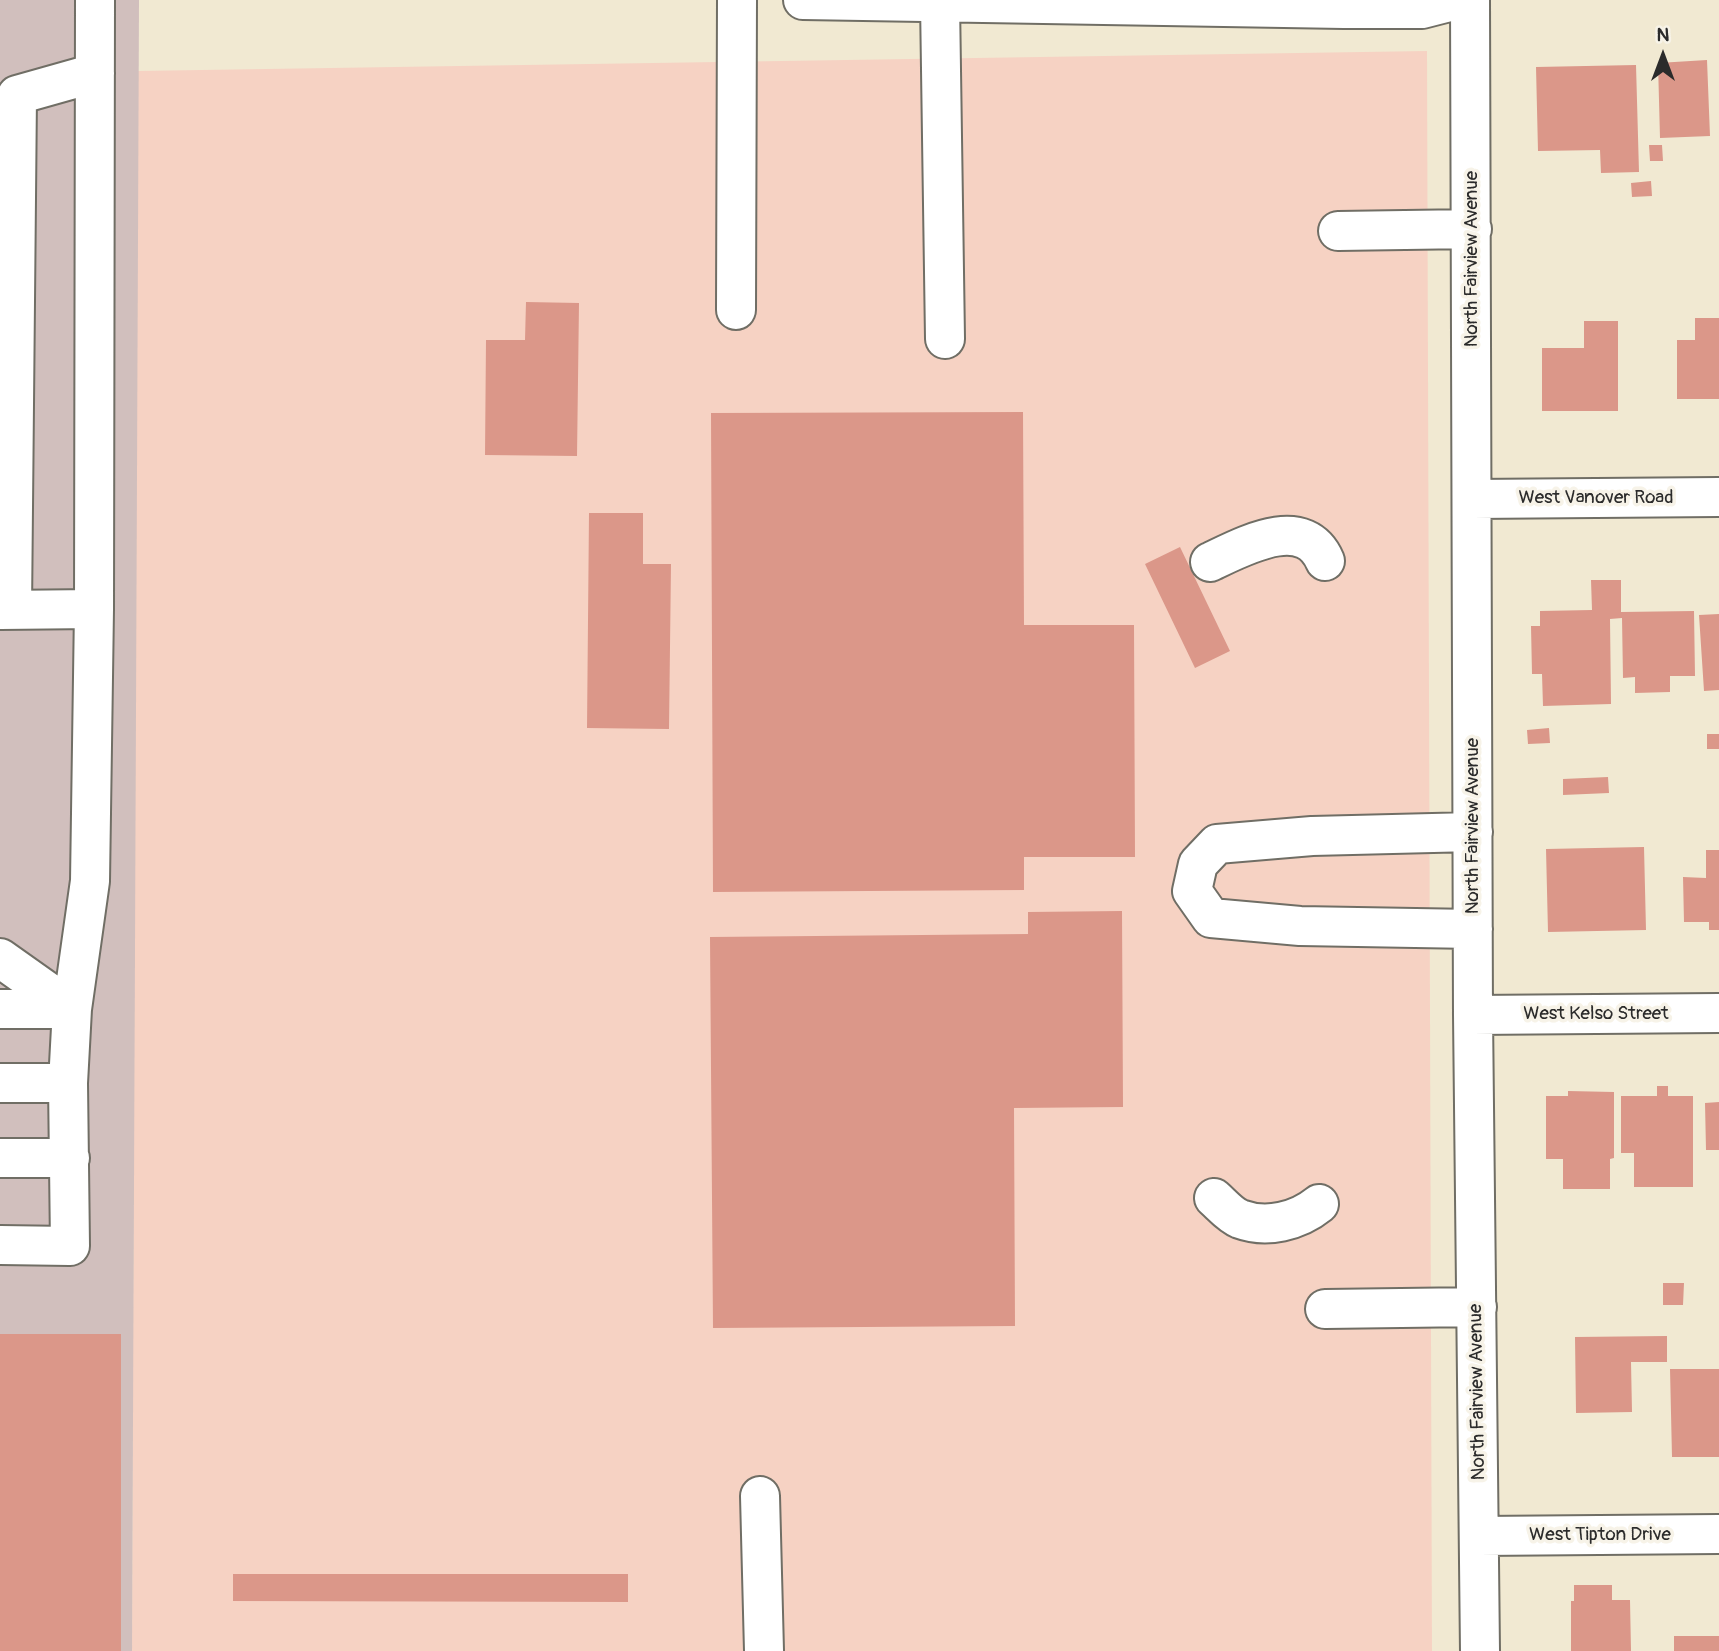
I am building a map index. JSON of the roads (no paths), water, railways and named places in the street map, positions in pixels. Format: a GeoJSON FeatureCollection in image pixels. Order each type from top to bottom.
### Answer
{"type":"FeatureCollection","features":[{"type":"Feature","properties":{"kind":"street"},"geometry":{"type":"LineString","coordinates":[[0,1245],[70,1246],[68,1083],[72,1009],[90,881],[94,609],[95,0]]}},
{"type":"Feature","properties":{"kind":"street"},"geometry":{"type":"LineString","coordinates":[[736,310],[737,0]]}},
{"type":"Feature","properties":{"kind":"street"},"geometry":{"type":"LineString","coordinates":[[803,0],[1422,9],[1457,0]]}},
{"type":"Feature","properties":{"kind":"street","name":"North Fairview Avenue"},"geometry":{"type":"LineString","coordinates":[[1470,0],[1473,1015],[1480,1651]]}},
{"type":"Feature","properties":{"kind":"street"},"geometry":{"type":"LineString","coordinates":[[940,2],[946,339]]}},
{"type":"Feature","properties":{"kind":"street"},"geometry":{"type":"LineString","coordinates":[[94,609],[6,610],[17,95],[95,73]]}},
{"type":"Feature","properties":{"kind":"street"},"geometry":{"type":"LineString","coordinates":[[1338,231],[1472,229]]}},
{"type":"Feature","properties":{"kind":"street","name":"West Vanover Road"},"geometry":{"type":"LineString","coordinates":[[1473,499],[1719,497]]}},
{"type":"Feature","properties":{"kind":"street"},"geometry":{"type":"LineString","coordinates":[[1210,562],[1242,547],[1283,536],[1297,536],[1308,540],[1316,546],[1325,561]]}},
{"type":"Feature","properties":{"kind":"street"},"geometry":{"type":"LineString","coordinates":[[1473,832],[1312,836],[1217,844],[1199,864],[1192,891],[1211,918],[1300,926],[1473,929]]}},
{"type":"Feature","properties":{"kind":"street"},"geometry":{"type":"LineString","coordinates":[[0,958],[72,1009]]}},
{"type":"Feature","properties":{"kind":"street"},"geometry":{"type":"LineString","coordinates":[[0,1009],[72,1009]]}},
{"type":"Feature","properties":{"kind":"street","name":"West Kelso Street"},"geometry":{"type":"LineString","coordinates":[[1473,1015],[1719,1013]]}},
{"type":"Feature","properties":{"kind":"street"},"geometry":{"type":"LineString","coordinates":[[0,1083],[68,1083]]}},
{"type":"Feature","properties":{"kind":"street"},"geometry":{"type":"LineString","coordinates":[[0,1158],[70,1158]]}},
{"type":"Feature","properties":{"kind":"street"},"geometry":{"type":"LineString","coordinates":[[1214,1198],[1241,1219],[1262,1222],[1284,1222],[1306,1214],[1319,1204]]}},
{"type":"Feature","properties":{"kind":"street"},"geometry":{"type":"LineString","coordinates":[[1325,1308],[1477,1307]]}},
{"type":"Feature","properties":{"kind":"street"},"geometry":{"type":"LineString","coordinates":[[760,1496],[764,1651]]}},
{"type":"Feature","properties":{"kind":"street","name":"West Tipton Drive"},"geometry":{"type":"LineString","coordinates":[[1480,1536],[1719,1534]]}}]}
